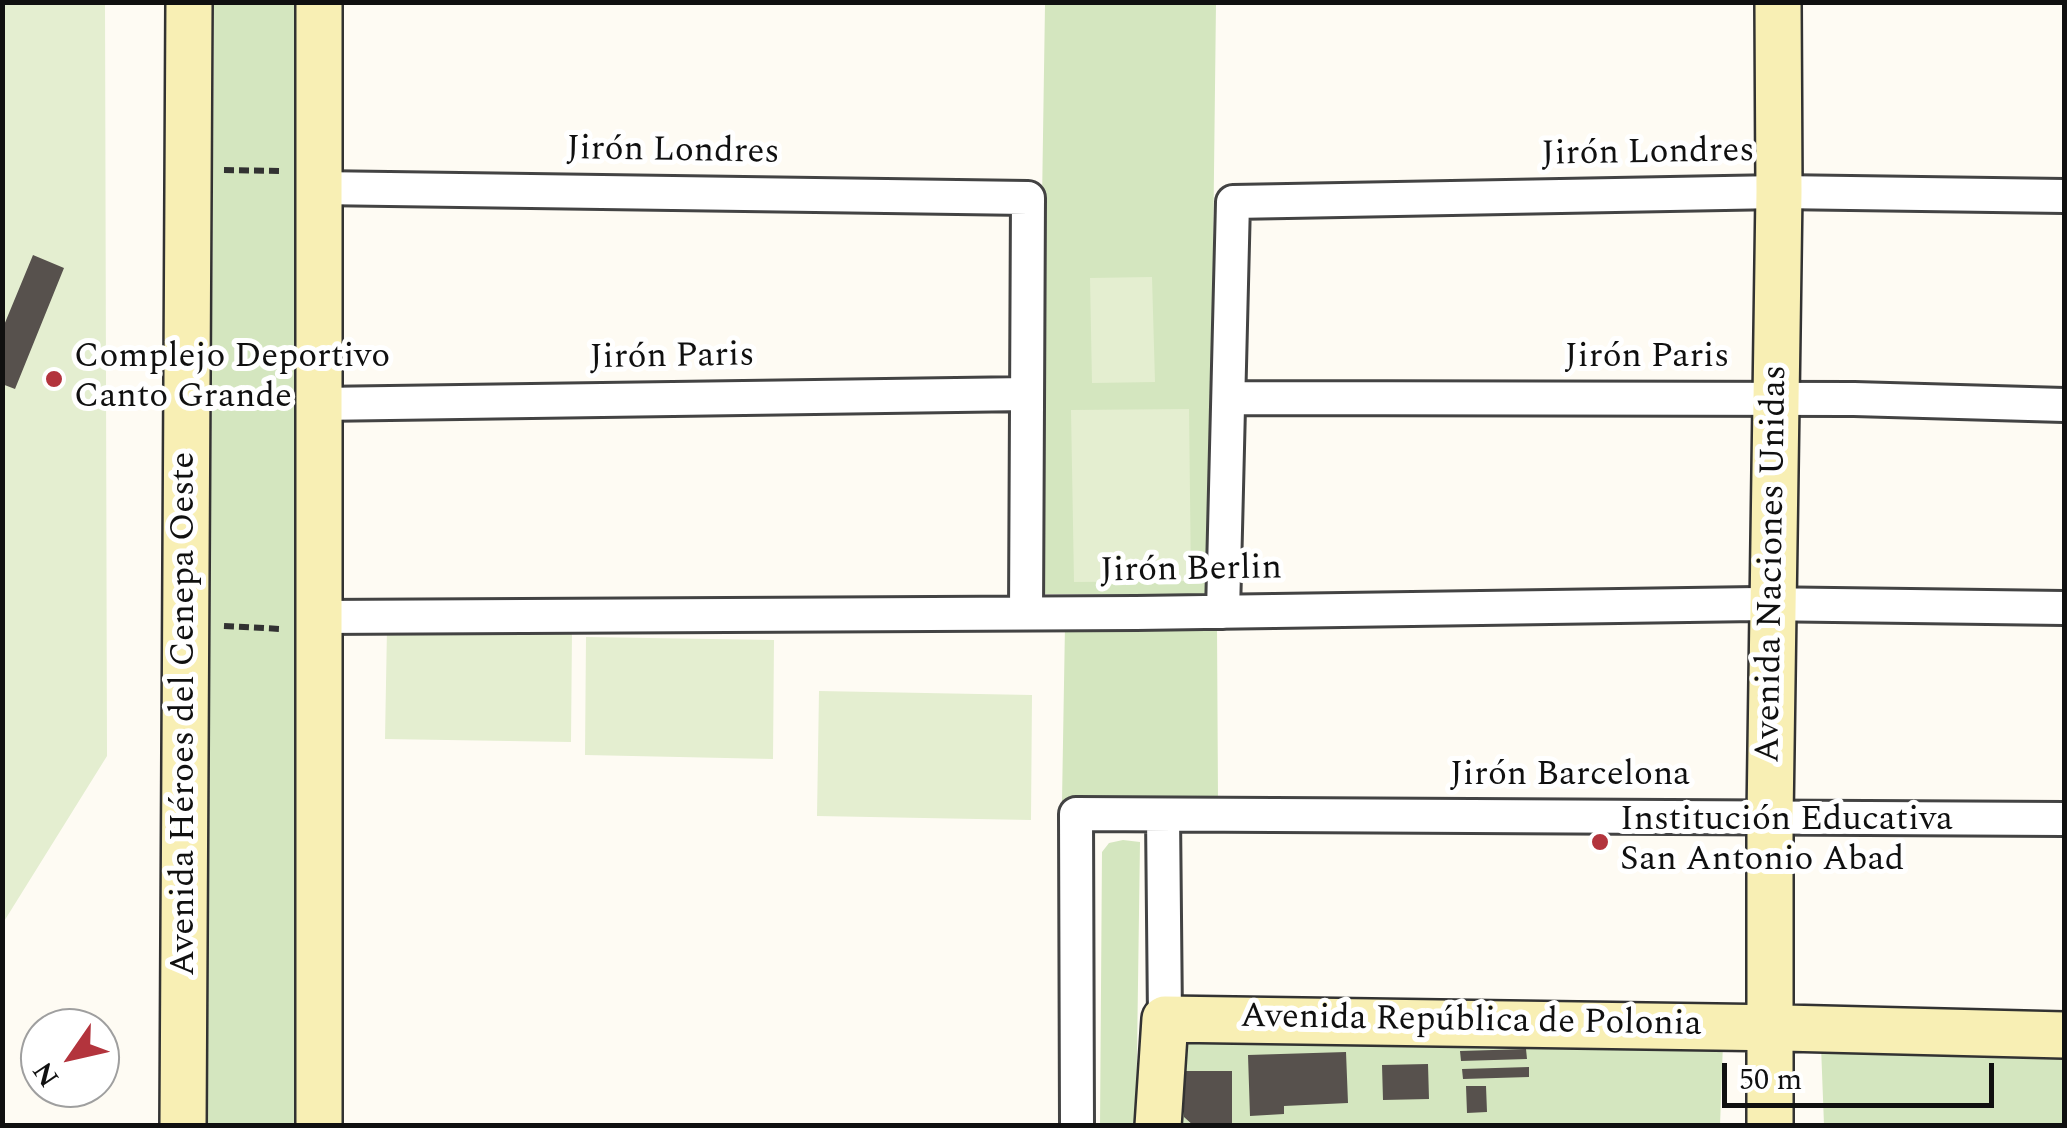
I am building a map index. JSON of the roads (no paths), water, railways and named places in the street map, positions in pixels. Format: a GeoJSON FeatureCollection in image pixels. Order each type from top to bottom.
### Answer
{"type":"FeatureCollection","features":[{"type":"Feature","properties":{"kind":"main road","name":"Avenida Héroes del Cenepa Oeste"},"geometry":{"type":"LineString","coordinates":[[184,1126],[190,2]]}},
{"type":"Feature","properties":{"kind":"main road"},"geometry":{"type":"LineString","coordinates":[[319,2],[320,1126]]}},
{"type":"Feature","properties":{"kind":"main road","name":"Avenida Naciones Unidas"},"geometry":{"type":"LineString","coordinates":[[1770,1126],[1778,2]]}},
{"type":"Feature","properties":{"kind":"main road"},"geometry":{"type":"LineString","coordinates":[[1158,1126],[1165,1019]]}},
{"type":"Feature","properties":{"kind":"main road","name":"Avenida República de Polonia"},"geometry":{"type":"LineString","coordinates":[[1165,1019],[2064,1035]]}},
{"type":"Feature","properties":{"kind":"street","name":"Jirón Londres"},"geometry":{"type":"LineString","coordinates":[[318,180],[1028,198],[1027,394]]}},
{"type":"Feature","properties":{"kind":"street","name":"Jirón Londres"},"geometry":{"type":"LineString","coordinates":[[1229,398],[1233,202],[1779,192],[2064,196]]}},
{"type":"Feature","properties":{"kind":"street","name":"Jirón Paris"},"geometry":{"type":"LineString","coordinates":[[318,404],[1027,394]]}},
{"type":"Feature","properties":{"kind":"street"},"geometry":{"type":"LineString","coordinates":[[1026,613],[1027,394]]}},
{"type":"Feature","properties":{"kind":"street","name":"Jirón Paris"},"geometry":{"type":"LineString","coordinates":[[1229,398],[1854,399],[2064,404]]}},
{"type":"Feature","properties":{"kind":"street"},"geometry":{"type":"LineString","coordinates":[[1223,612],[1229,398]]}},
{"type":"Feature","properties":{"kind":"street","name":"Jirón Berlin"},"geometry":{"type":"LineString","coordinates":[[318,624],[1772,604],[2064,608]]}},
{"type":"Feature","properties":{"kind":"street","name":"Jirón Barcelona"},"geometry":{"type":"LineString","coordinates":[[1077,1126],[1076,814],[2064,819]]}},
{"type":"Feature","properties":{"kind":"street"},"geometry":{"type":"LineString","coordinates":[[1163,815],[1165,1019]]}},
{"type":"Feature","properties":{"kind":"place","name":"Complejo Deportivo Canto Grande"},"geometry":{"type":"Point","coordinates":[54,379]}},
{"type":"Feature","properties":{"kind":"place","name":"Institución Educativa San Antonio Abad"},"geometry":{"type":"Point","coordinates":[1600,842]}}]}
